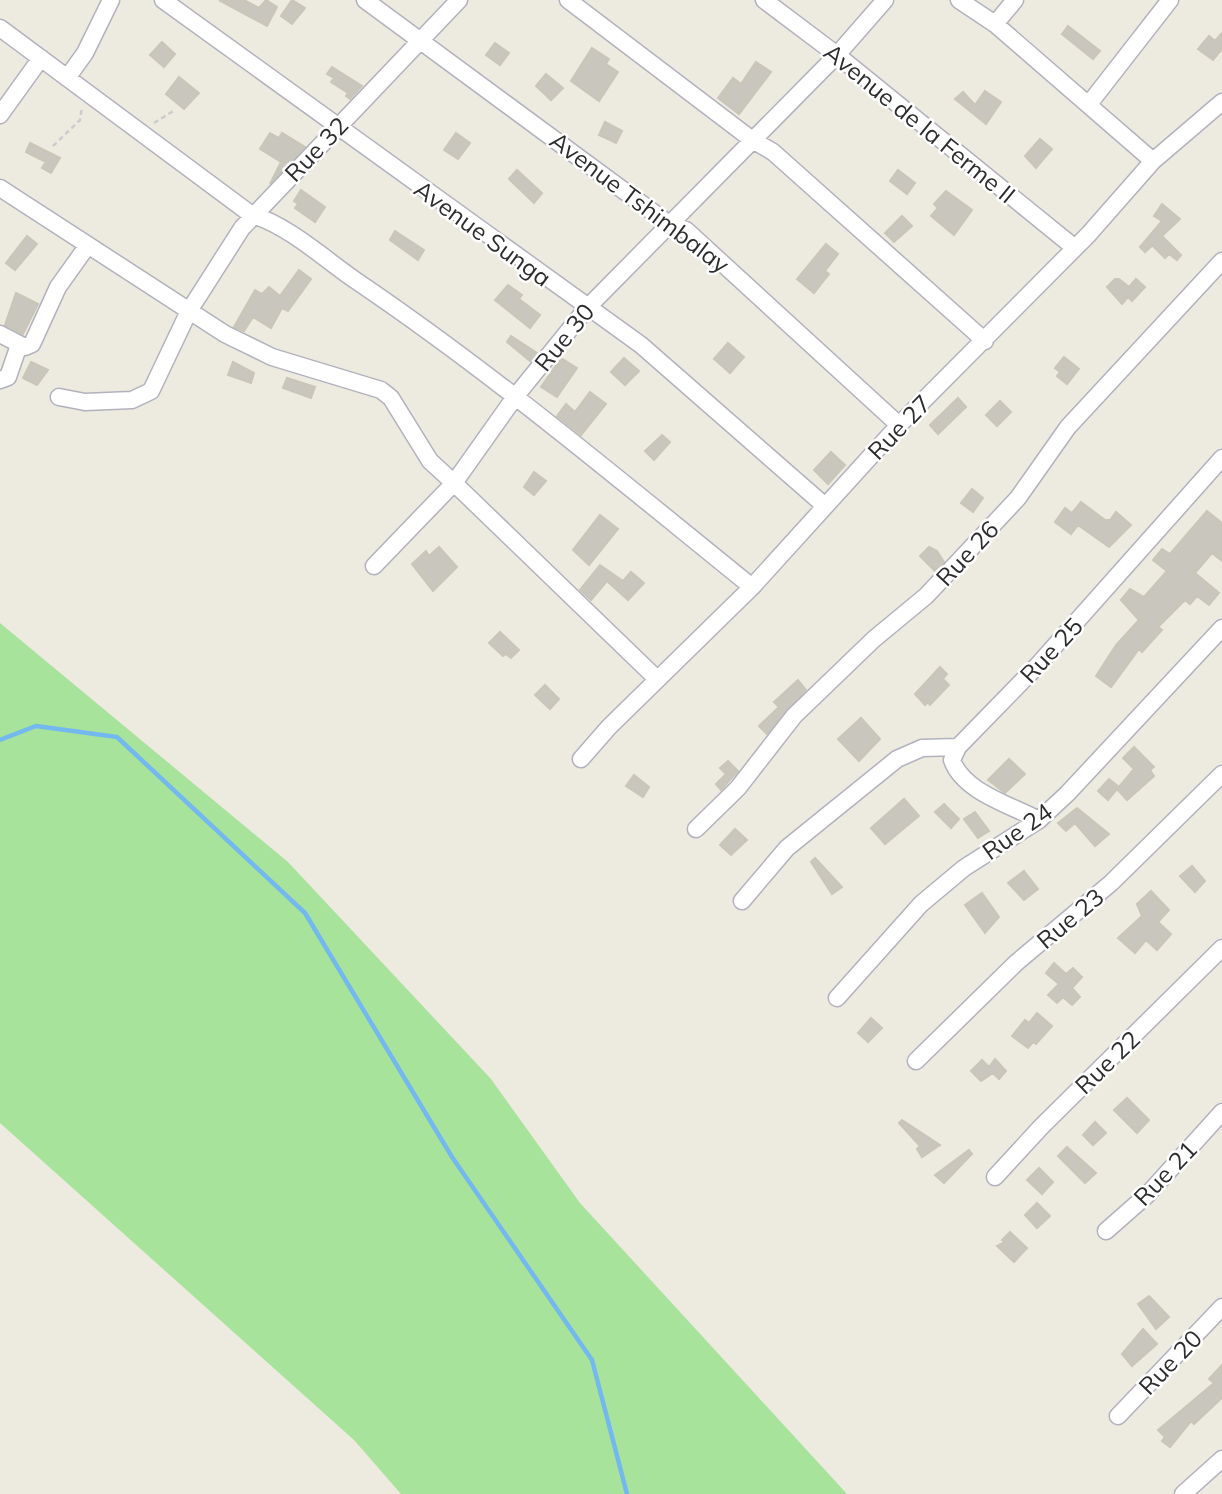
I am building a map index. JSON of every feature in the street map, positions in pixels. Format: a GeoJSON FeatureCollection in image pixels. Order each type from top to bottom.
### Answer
{"type":"FeatureCollection","features":[{"type":"Feature","properties":{"kind":"street"},"geometry":{"type":"LineString","coordinates":[[67,78],[85,52],[111,0]]}},
{"type":"Feature","properties":{"kind":"street","name":"Avenue Sunga"},"geometry":{"type":"LineString","coordinates":[[163,0],[641,345],[825,506]]}},
{"type":"Feature","properties":{"kind":"street","name":"Avenue Tshimbalay"},"geometry":{"type":"LineString","coordinates":[[365,0],[669,224],[686,230],[899,425]]}},
{"type":"Feature","properties":{"kind":"street","name":"Rue 32"},"geometry":{"type":"LineString","coordinates":[[59,397],[85,402],[132,400],[151,391],[188,311],[252,215],[459,0]]}},
{"type":"Feature","properties":{"kind":"street"},"geometry":{"type":"LineString","coordinates":[[568,0],[751,139],[773,152],[985,341]]}},
{"type":"Feature","properties":{"kind":"street","name":"Avenue de la Ferme II"},"geometry":{"type":"LineString","coordinates":[[764,0],[837,55],[1075,248]]}},
{"type":"Feature","properties":{"kind":"street","name":"Rue 30"},"geometry":{"type":"LineString","coordinates":[[374,566],[454,482],[515,397],[587,307],[837,55],[885,0]]}},
{"type":"Feature","properties":{"kind":"street"},"geometry":{"type":"LineString","coordinates":[[959,0],[995,24],[1153,161]]}},
{"type":"Feature","properties":{"kind":"street"},"geometry":{"type":"LineString","coordinates":[[995,24],[1015,0]]}},
{"type":"Feature","properties":{"kind":"street"},"geometry":{"type":"LineString","coordinates":[[1089,104],[1170,0]]}},
{"type":"Feature","properties":{"kind":"street"},"geometry":{"type":"LineString","coordinates":[[0,28],[84,93],[252,215],[275,225],[396,307],[515,397],[752,587]]}},
{"type":"Feature","properties":{"kind":"street"},"geometry":{"type":"LineString","coordinates":[[0,115],[41,58]]}},
{"type":"Feature","properties":{"kind":"street","name":"Rue 27"},"geometry":{"type":"LineString","coordinates":[[581,759],[657,679],[752,587],[899,425],[1075,248],[1153,161],[1222,102]]}},
{"type":"Feature","properties":{"kind":"street"},"geometry":{"type":"LineString","coordinates":[[0,188],[225,334],[272,357],[382,390],[391,398],[430,461],[657,679]]}},
{"type":"Feature","properties":{"kind":"street"},"geometry":{"type":"LineString","coordinates":[[0,334],[25,347],[32,344],[58,287],[88,245]]}},
{"type":"Feature","properties":{"kind":"street","name":"Rue 26"},"geometry":{"type":"LineString","coordinates":[[696,829],[738,788],[794,716],[874,639],[926,596],[1018,498],[1068,427],[1222,261]]}},
{"type":"Feature","properties":{"kind":"street"},"geometry":{"type":"LineString","coordinates":[[0,380],[8,377],[19,345]]}},
{"type":"Feature","properties":{"kind":"street","name":"Rue 25"},"geometry":{"type":"LineString","coordinates":[[958,747],[1036,667],[1222,458]]}},
{"type":"Feature","properties":{"kind":"street","name":"Rue 24"},"geometry":{"type":"LineString","coordinates":[[837,998],[921,904],[964,868],[1039,820],[1090,772],[1222,628]]}},
{"type":"Feature","properties":{"kind":"street"},"geometry":{"type":"LineString","coordinates":[[742,901],[787,848],[897,759],[922,748],[958,747],[952,760],[956,771],[965,782],[1039,820]]}},
{"type":"Feature","properties":{"kind":"street","name":"Rue 23"},"geometry":{"type":"LineString","coordinates":[[916,1061],[1017,963],[1111,883],[1222,774]]}},
{"type":"Feature","properties":{"kind":"street","name":"Rue 22"},"geometry":{"type":"LineString","coordinates":[[995,1177],[1041,1126],[1222,948]]}},
{"type":"Feature","properties":{"kind":"street","name":"Rue 21"},"geometry":{"type":"LineString","coordinates":[[1106,1231],[1148,1194],[1222,1112]]}},
{"type":"Feature","properties":{"kind":"street","name":"Rue 20"},"geometry":{"type":"LineString","coordinates":[[1118,1416],[1222,1307]]}},
{"type":"Feature","properties":{"kind":"street"},"geometry":{"type":"LineString","coordinates":[[1182,1494],[1222,1459]]}},
{"type":"Feature","properties":{"kind":"path"},"geometry":{"type":"LineString","coordinates":[[53,146],[80,120],[84,93]]}},
{"type":"Feature","properties":{"kind":"path"},"geometry":{"type":"LineString","coordinates":[[136,131],[175,110]]}},
{"type":"Feature","properties":{"kind":"green space"},"geometry":{"type":"Polygon","coordinates":[[[0,623],[288,862],[491,1079],[580,1203],[847,1494],[401,1494],[354,1440],[0,1123],[0,623]]]}},
{"type":"Feature","properties":{"kind":"building"},"geometry":{"type":"Polygon","coordinates":[[[219,0],[244,0],[259,8],[266,0],[277,7],[267,26],[219,0]]]}},
{"type":"Feature","properties":{"kind":"building"},"geometry":{"type":"Polygon","coordinates":[[[292,0],[305,8],[292,24],[281,16],[292,0]]]}},
{"type":"Feature","properties":{"kind":"building"},"geometry":{"type":"Polygon","coordinates":[[[1068,26],[1100,51],[1093,59],[1062,34],[1068,26]]]}},
{"type":"Feature","properties":{"kind":"building"},"geometry":{"type":"Polygon","coordinates":[[[1222,33],[1222,49],[1213,60],[1198,49],[1209,36],[1215,41],[1222,33]]]}},
{"type":"Feature","properties":{"kind":"building"},"geometry":{"type":"Polygon","coordinates":[[[162,42],[175,54],[164,67],[150,55],[162,42]]]}},
{"type":"Feature","properties":{"kind":"building"},"geometry":{"type":"Polygon","coordinates":[[[495,43],[509,53],[500,65],[486,55],[495,43]]]}},
{"type":"Feature","properties":{"kind":"building"},"geometry":{"type":"Polygon","coordinates":[[[592,48],[609,59],[606,64],[618,72],[599,101],[571,81],[592,48]]]}},
{"type":"Feature","properties":{"kind":"building"},"geometry":{"type":"Polygon","coordinates":[[[756,62],[771,72],[739,114],[718,98],[733,78],[741,84],[756,62]]]}},
{"type":"Feature","properties":{"kind":"building"},"geometry":{"type":"Polygon","coordinates":[[[332,67],[362,86],[350,99],[346,96],[348,93],[331,82],[334,78],[327,74],[332,67]]]}},
{"type":"Feature","properties":{"kind":"building"},"geometry":{"type":"Polygon","coordinates":[[[546,74],[563,88],[551,100],[536,86],[546,74]]]}},
{"type":"Feature","properties":{"kind":"building"},"geometry":{"type":"Polygon","coordinates":[[[179,77],[199,93],[184,109],[166,94],[179,77]]]}},
{"type":"Feature","properties":{"kind":"building"},"geometry":{"type":"Polygon","coordinates":[[[985,91],[1001,102],[986,124],[955,99],[963,92],[975,105],[985,91]]]}},
{"type":"Feature","properties":{"kind":"building"},"geometry":{"type":"Polygon","coordinates":[[[605,122],[622,131],[616,143],[599,135],[605,122]]]}},
{"type":"Feature","properties":{"kind":"building"},"geometry":{"type":"Polygon","coordinates":[[[270,133],[279,138],[282,133],[305,147],[270,184],[281,162],[260,149],[270,133]]]}},
{"type":"Feature","properties":{"kind":"building"},"geometry":{"type":"Polygon","coordinates":[[[456,133],[470,143],[458,159],[444,150],[456,133]]]}},
{"type":"Feature","properties":{"kind":"building"},"geometry":{"type":"Polygon","coordinates":[[[1040,139],[1052,149],[1036,168],[1025,156],[1040,139]]]}},
{"type":"Feature","properties":{"kind":"building"},"geometry":{"type":"Polygon","coordinates":[[[30,143],[60,158],[51,173],[42,168],[46,162],[26,152],[30,143]]]}},
{"type":"Feature","properties":{"kind":"building"},"geometry":{"type":"Polygon","coordinates":[[[517,170],[542,193],[534,203],[509,179],[517,170]]]}},
{"type":"Feature","properties":{"kind":"building"},"geometry":{"type":"Polygon","coordinates":[[[898,170],[915,183],[907,194],[890,181],[898,170]]]}},
{"type":"Feature","properties":{"kind":"building"},"geometry":{"type":"Polygon","coordinates":[[[301,190],[325,207],[315,222],[295,208],[298,204],[294,201],[301,190]]]}},
{"type":"Feature","properties":{"kind":"building"},"geometry":{"type":"Polygon","coordinates":[[[946,191],[972,210],[954,235],[931,216],[938,208],[934,204],[946,191]]]}},
{"type":"Feature","properties":{"kind":"building"},"geometry":{"type":"Polygon","coordinates":[[[1162,204],[1180,219],[1162,236],[1181,255],[1177,260],[1169,254],[1165,258],[1153,246],[1155,243],[1145,252],[1140,247],[1162,221],[1154,216],[1162,204]]]}},
{"type":"Feature","properties":{"kind":"building"},"geometry":{"type":"Polygon","coordinates":[[[902,216],[912,226],[894,242],[885,233],[902,216]]]}},
{"type":"Feature","properties":{"kind":"building"},"geometry":{"type":"Polygon","coordinates":[[[395,231],[424,250],[418,260],[390,240],[395,231]]]}},
{"type":"Feature","properties":{"kind":"building"},"geometry":{"type":"Polygon","coordinates":[[[27,236],[37,244],[15,270],[6,263],[27,236]]]}},
{"type":"Feature","properties":{"kind":"building"},"geometry":{"type":"Polygon","coordinates":[[[826,244],[838,254],[825,271],[829,274],[814,293],[797,279],[826,244]]]}},
{"type":"Feature","properties":{"kind":"building"},"geometry":{"type":"Polygon","coordinates":[[[299,270],[311,279],[288,311],[282,308],[271,328],[253,317],[244,331],[234,327],[255,290],[262,294],[269,287],[280,296],[299,270]]]}},
{"type":"Feature","properties":{"kind":"building"},"geometry":{"type":"Polygon","coordinates":[[[1115,279],[1129,287],[1136,279],[1145,287],[1132,301],[1128,297],[1122,304],[1107,287],[1115,279]]]}},
{"type":"Feature","properties":{"kind":"building"},"geometry":{"type":"Polygon","coordinates":[[[508,285],[522,295],[519,299],[540,315],[530,328],[495,300],[508,285]]]}},
{"type":"Feature","properties":{"kind":"building"},"geometry":{"type":"Polygon","coordinates":[[[16,293],[38,304],[23,334],[5,325],[16,293]]]}},
{"type":"Feature","properties":{"kind":"building"},"geometry":{"type":"Polygon","coordinates":[[[511,336],[537,353],[530,361],[507,342],[511,336]]]}},
{"type":"Feature","properties":{"kind":"building"},"geometry":{"type":"Polygon","coordinates":[[[728,343],[744,357],[730,373],[714,359],[728,343]]]}},
{"type":"Feature","properties":{"kind":"building"},"geometry":{"type":"Polygon","coordinates":[[[1064,357],[1079,369],[1067,384],[1057,376],[1060,372],[1055,368],[1064,357]]]}},
{"type":"Feature","properties":{"kind":"building"},"geometry":{"type":"Polygon","coordinates":[[[561,358],[577,368],[557,397],[541,387],[561,358]]]}},
{"type":"Feature","properties":{"kind":"building"},"geometry":{"type":"Polygon","coordinates":[[[624,358],[639,371],[625,385],[611,372],[624,358]]]}},
{"type":"Feature","properties":{"kind":"building"},"geometry":{"type":"Polygon","coordinates":[[[31,362],[48,370],[37,385],[23,378],[31,362]]]}},
{"type":"Feature","properties":{"kind":"building"},"geometry":{"type":"Polygon","coordinates":[[[233,362],[254,373],[251,383],[228,375],[233,362]]]}},
{"type":"Feature","properties":{"kind":"building"},"geometry":{"type":"Polygon","coordinates":[[[287,378],[315,387],[311,398],[283,388],[287,378]]]}},
{"type":"Feature","properties":{"kind":"building"},"geometry":{"type":"Polygon","coordinates":[[[590,392],[606,404],[581,435],[557,416],[566,404],[575,412],[590,392]]]}},
{"type":"Feature","properties":{"kind":"building"},"geometry":{"type":"Polygon","coordinates":[[[958,398],[966,407],[938,434],[930,425],[958,398]]]}},
{"type":"Feature","properties":{"kind":"building"},"geometry":{"type":"Polygon","coordinates":[[[1000,401],[1011,412],[997,426],[986,415],[1000,401]]]}},
{"type":"Feature","properties":{"kind":"building"},"geometry":{"type":"Polygon","coordinates":[[[662,435],[670,442],[654,460],[645,451],[662,435]]]}},
{"type":"Feature","properties":{"kind":"building"},"geometry":{"type":"Polygon","coordinates":[[[831,452],[845,465],[828,484],[814,470],[831,452]]]}},
{"type":"Feature","properties":{"kind":"building"},"geometry":{"type":"Polygon","coordinates":[[[534,472],[546,481],[534,495],[524,487],[534,472]]]}},
{"type":"Feature","properties":{"kind":"building"},"geometry":{"type":"Polygon","coordinates":[[[972,489],[983,498],[973,512],[961,503],[972,489]]]}},
{"type":"Feature","properties":{"kind":"building"},"geometry":{"type":"Polygon","coordinates":[[[1081,502],[1105,520],[1110,520],[1116,512],[1131,525],[1109,547],[1078,525],[1071,534],[1055,522],[1065,508],[1072,513],[1081,502]]]}},
{"type":"Feature","properties":{"kind":"building"},"geometry":{"type":"Polygon","coordinates":[[[1207,511],[1222,523],[1222,561],[1212,553],[1195,573],[1219,593],[1209,605],[1197,596],[1190,604],[1185,600],[1158,627],[1162,630],[1142,652],[1139,649],[1111,687],[1096,676],[1116,645],[1139,620],[1121,600],[1130,589],[1144,597],[1167,571],[1153,560],[1162,549],[1170,554],[1207,511]]]}},
{"type":"Feature","properties":{"kind":"building"},"geometry":{"type":"Polygon","coordinates":[[[600,515],[618,529],[589,565],[573,550],[600,515]]]}},
{"type":"Feature","properties":{"kind":"building"},"geometry":{"type":"Polygon","coordinates":[[[439,547],[457,567],[433,591],[412,564],[426,551],[429,556],[439,547]]]}},
{"type":"Feature","properties":{"kind":"building"},"geometry":{"type":"Polygon","coordinates":[[[929,547],[937,551],[944,562],[935,571],[920,556],[929,547]]]}},
{"type":"Feature","properties":{"kind":"building"},"geometry":{"type":"Polygon","coordinates":[[[600,565],[623,581],[631,572],[644,583],[628,600],[607,581],[591,600],[580,590],[600,565]]]}},
{"type":"Feature","properties":{"kind":"building"},"geometry":{"type":"Polygon","coordinates":[[[500,632],[519,650],[511,658],[506,654],[503,656],[489,643],[500,632]]]}},
{"type":"Feature","properties":{"kind":"building"},"geometry":{"type":"Polygon","coordinates":[[[940,667],[947,674],[943,679],[949,685],[930,705],[928,702],[925,705],[915,694],[940,667]]]}},
{"type":"Feature","properties":{"kind":"building"},"geometry":{"type":"Polygon","coordinates":[[[798,680],[806,690],[767,734],[759,726],[779,707],[774,702],[798,680]]]}},
{"type":"Feature","properties":{"kind":"building"},"geometry":{"type":"Polygon","coordinates":[[[545,685],[559,699],[550,709],[535,695],[545,685]]]}},
{"type":"Feature","properties":{"kind":"building"},"geometry":{"type":"Polygon","coordinates":[[[861,718],[880,739],[859,761],[838,739],[861,718]]]}},
{"type":"Feature","properties":{"kind":"building"},"geometry":{"type":"Polygon","coordinates":[[[1134,747],[1154,767],[1150,770],[1154,776],[1127,800],[1117,789],[1108,800],[1098,791],[1109,779],[1119,787],[1134,769],[1123,758],[1134,747]]]}},
{"type":"Feature","properties":{"kind":"building"},"geometry":{"type":"Polygon","coordinates":[[[1009,759],[1025,774],[1005,793],[988,780],[1009,759]]]}},
{"type":"Feature","properties":{"kind":"building"},"geometry":{"type":"Polygon","coordinates":[[[728,761],[738,771],[721,790],[716,784],[726,774],[720,768],[728,761]]]}},
{"type":"Feature","properties":{"kind":"building"},"geometry":{"type":"Polygon","coordinates":[[[634,775],[649,787],[643,797],[626,786],[634,775]]]}},
{"type":"Feature","properties":{"kind":"building"},"geometry":{"type":"Polygon","coordinates":[[[904,799],[919,816],[885,844],[871,828],[904,799]]]}},
{"type":"Feature","properties":{"kind":"building"},"geometry":{"type":"Polygon","coordinates":[[[944,804],[959,819],[951,828],[935,812],[944,804]]]}},
{"type":"Feature","properties":{"kind":"building"},"geometry":{"type":"Polygon","coordinates":[[[1077,808],[1109,834],[1095,846],[1075,823],[1066,831],[1058,823],[1077,808]]]}},
{"type":"Feature","properties":{"kind":"building"},"geometry":{"type":"Polygon","coordinates":[[[975,812],[989,831],[978,838],[964,819],[975,812]]]}},
{"type":"Feature","properties":{"kind":"building"},"geometry":{"type":"Polygon","coordinates":[[[735,829],[747,840],[731,855],[720,845],[735,829]]]}},
{"type":"Feature","properties":{"kind":"building"},"geometry":{"type":"Polygon","coordinates":[[[815,858],[842,887],[832,894],[811,862],[815,858]]]}},
{"type":"Feature","properties":{"kind":"building"},"geometry":{"type":"Polygon","coordinates":[[[1192,866],[1205,881],[1195,892],[1180,876],[1192,866]]]}},
{"type":"Feature","properties":{"kind":"building"},"geometry":{"type":"Polygon","coordinates":[[[1024,871],[1038,889],[1024,900],[1008,883],[1024,871]]]}},
{"type":"Feature","properties":{"kind":"building"},"geometry":{"type":"Polygon","coordinates":[[[1151,891],[1169,910],[1158,922],[1171,934],[1157,950],[1146,940],[1135,953],[1118,938],[1142,916],[1137,904],[1151,891]]]}},
{"type":"Feature","properties":{"kind":"building"},"geometry":{"type":"Polygon","coordinates":[[[982,893],[999,917],[985,933],[965,905],[982,893]]]}},
{"type":"Feature","properties":{"kind":"building"},"geometry":{"type":"Polygon","coordinates":[[[1054,963],[1066,974],[1073,968],[1082,977],[1072,988],[1080,997],[1072,1005],[1063,997],[1057,1003],[1048,995],[1059,984],[1046,973],[1054,963]]]}},
{"type":"Feature","properties":{"kind":"building"},"geometry":{"type":"Polygon","coordinates":[[[1037,1013],[1052,1026],[1036,1044],[1033,1042],[1028,1048],[1012,1036],[1025,1020],[1029,1023],[1037,1013]]]}},
{"type":"Feature","properties":{"kind":"building"},"geometry":{"type":"Polygon","coordinates":[[[871,1018],[882,1028],[868,1042],[858,1033],[871,1018]]]}},
{"type":"Feature","properties":{"kind":"building"},"geometry":{"type":"Polygon","coordinates":[[[995,1059],[1006,1071],[999,1079],[993,1073],[981,1081],[971,1071],[982,1060],[989,1067],[995,1059]]]}},
{"type":"Feature","properties":{"kind":"building"},"geometry":{"type":"Polygon","coordinates":[[[1127,1098],[1149,1120],[1137,1133],[1114,1110],[1127,1098]]]}},
{"type":"Feature","properties":{"kind":"building"},"geometry":{"type":"Polygon","coordinates":[[[902,1120],[940,1145],[922,1157],[917,1149],[920,1146],[899,1123],[902,1120]]]}},
{"type":"Feature","properties":{"kind":"building"},"geometry":{"type":"Polygon","coordinates":[[[1095,1122],[1106,1133],[1093,1145],[1083,1135],[1095,1122]]]}},
{"type":"Feature","properties":{"kind":"building"},"geometry":{"type":"Polygon","coordinates":[[[1067,1147],[1096,1173],[1085,1183],[1058,1156],[1067,1147]]]}},
{"type":"Feature","properties":{"kind":"building"},"geometry":{"type":"Polygon","coordinates":[[[969,1150],[972,1154],[944,1183],[935,1175],[969,1150]]]}},
{"type":"Feature","properties":{"kind":"building"},"geometry":{"type":"Polygon","coordinates":[[[1039,1168],[1053,1182],[1042,1194],[1027,1180],[1039,1168]]]}},
{"type":"Feature","properties":{"kind":"building"},"geometry":{"type":"Polygon","coordinates":[[[1037,1203],[1050,1216],[1037,1228],[1025,1215],[1037,1203]]]}},
{"type":"Feature","properties":{"kind":"building"},"geometry":{"type":"Polygon","coordinates":[[[1010,1232],[1027,1248],[1014,1262],[997,1246],[1005,1242],[1002,1240],[1010,1232]]]}},
{"type":"Feature","properties":{"kind":"building"},"geometry":{"type":"Polygon","coordinates":[[[1149,1296],[1169,1317],[1156,1329],[1138,1304],[1149,1296]]]}},
{"type":"Feature","properties":{"kind":"building"},"geometry":{"type":"Polygon","coordinates":[[[1143,1329],[1157,1344],[1132,1366],[1122,1354],[1143,1329]]]}},
{"type":"Feature","properties":{"kind":"building"},"geometry":{"type":"Polygon","coordinates":[[[1222,1365],[1222,1398],[1194,1424],[1191,1421],[1170,1447],[1162,1441],[1165,1437],[1158,1430],[1214,1383],[1209,1379],[1222,1365]]]}},
{"type":"Feature","properties":{"kind":"waterway"},"geometry":{"type":"LineString","coordinates":[[0,740],[36,726],[117,737],[305,913],[452,1157],[592,1360],[627,1494]]}}]}
